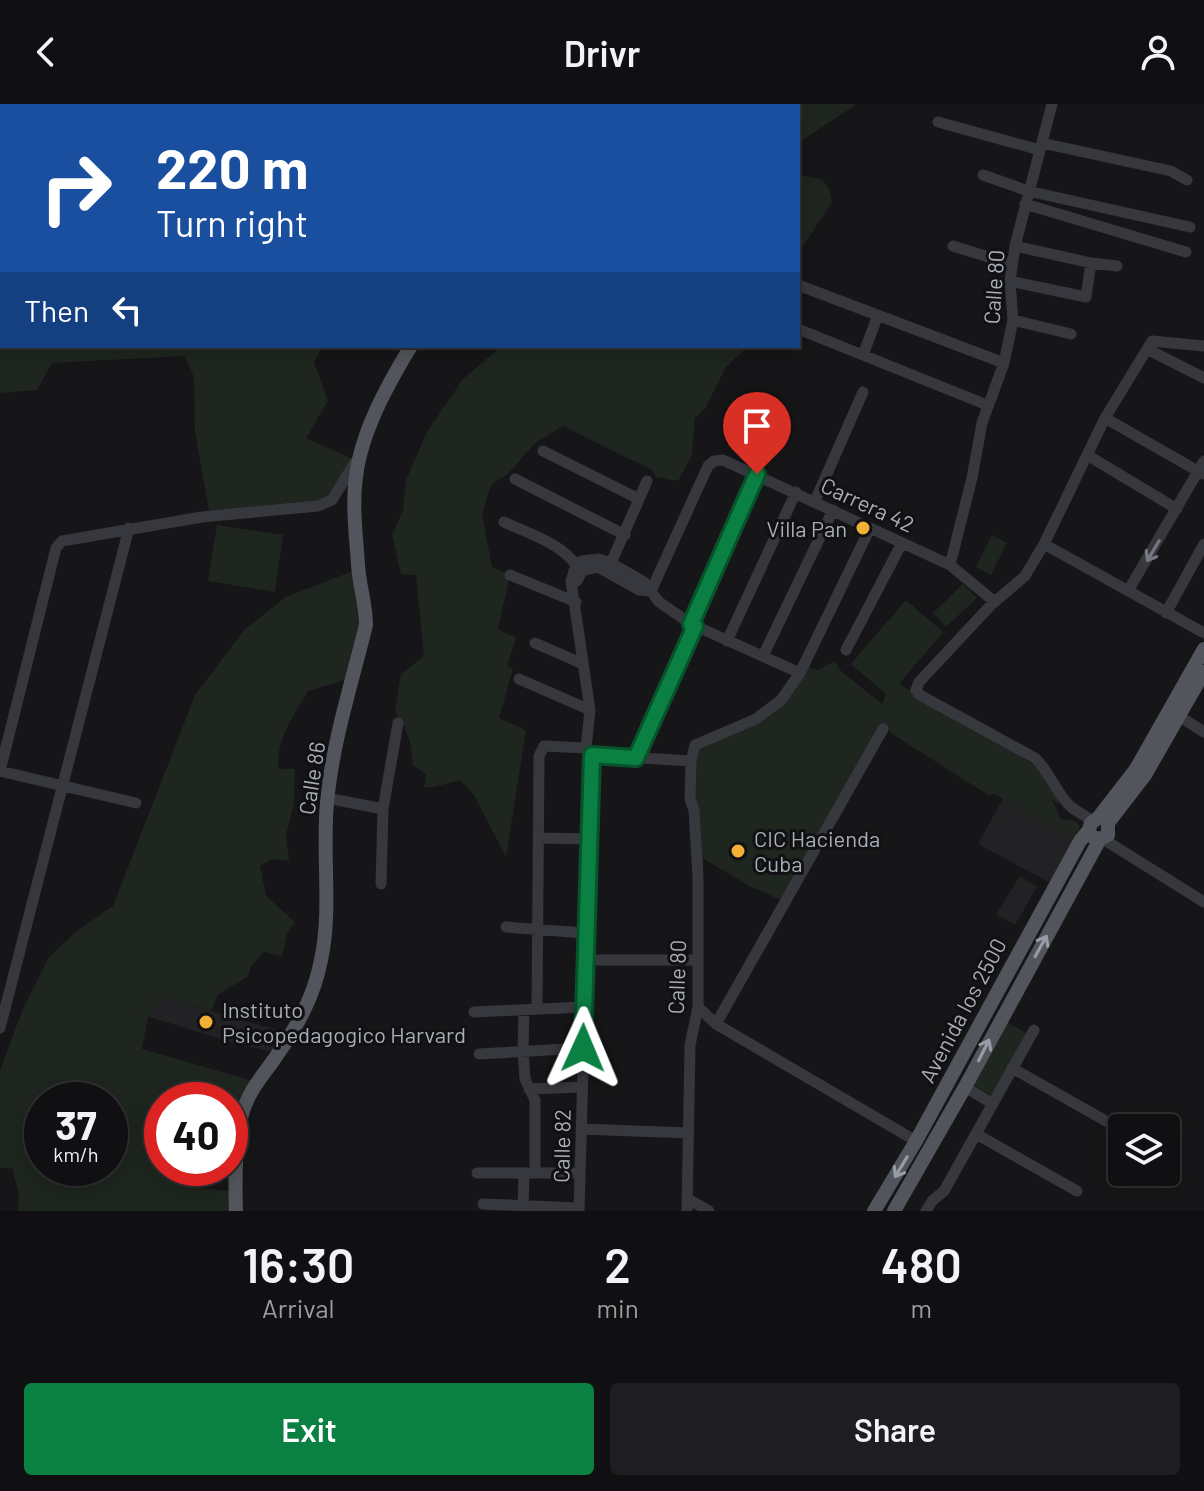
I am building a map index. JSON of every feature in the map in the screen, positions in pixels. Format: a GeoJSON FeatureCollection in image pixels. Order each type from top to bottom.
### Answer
{"type":"FeatureCollection","features":[{"type":"Feature","properties":{"kind":"main road","name":"Calle 86"},"geometry":{"type":"LineString","coordinates":[[236,1211],[241,1117],[256,1082],[293,1032],[311,998],[322,958],[327,911],[324,866],[327,798],[366,625],[366,607],[358,569],[356,475],[360,454],[376,415],[410,348]]}},
{"type":"Feature","properties":{"kind":"main road","name":"Avenida los 2500"},"geometry":{"type":"LineString","coordinates":[[874,1211],[916,1141],[1080,841],[1145,775],[1204,649]]}},
{"type":"Feature","properties":{"kind":"main road","name":"Avenida los 2500"},"geometry":{"type":"LineString","coordinates":[[1175,713],[1204,672]]}},
{"type":"Feature","properties":{"kind":"main road","name":"Avenida los 2500"},"geometry":{"type":"LineString","coordinates":[[894,1211],[965,1087],[1096,826]]}},
{"type":"Feature","properties":{"kind":"street","name":"Calle 80"},"geometry":{"type":"LineString","coordinates":[[950,565],[987,405],[1004,363],[1013,320],[1011,264],[1052,104]]}},
{"type":"Feature","properties":{"kind":"street"},"geometry":{"type":"LineString","coordinates":[[938,122],[1171,171],[1187,180]]}},
{"type":"Feature","properties":{"kind":"street"},"geometry":{"type":"LineString","coordinates":[[983,175],[1028,191],[1190,227]]}},
{"type":"Feature","properties":{"kind":"street"},"geometry":{"type":"LineString","coordinates":[[1025,204],[1186,252]]}},
{"type":"Feature","properties":{"kind":"street"},"geometry":{"type":"LineString","coordinates":[[953,246],[1011,264]]}},
{"type":"Feature","properties":{"kind":"street"},"geometry":{"type":"LineString","coordinates":[[1015,246],[1117,266]]}},
{"type":"Feature","properties":{"kind":"street"},"geometry":{"type":"LineString","coordinates":[[1010,281],[1086,297],[1091,263]]}},
{"type":"Feature","properties":{"kind":"street"},"geometry":{"type":"LineString","coordinates":[[800,286],[1004,363]]}},
{"type":"Feature","properties":{"kind":"street"},"geometry":{"type":"LineString","coordinates":[[863,355],[878,315]]}},
{"type":"Feature","properties":{"kind":"street"},"geometry":{"type":"LineString","coordinates":[[1013,320],[1071,334]]}},
{"type":"Feature","properties":{"kind":"street"},"geometry":{"type":"LineString","coordinates":[[800,330],[987,405]]}},
{"type":"Feature","properties":{"kind":"street"},"geometry":{"type":"LineString","coordinates":[[1204,346],[1152,341],[1105,418],[1044,544],[1025,576],[993,603],[919,682],[916,690],[1035,758],[1047,770],[1068,804],[1204,902]]}},
{"type":"Feature","properties":{"kind":"street"},"geometry":{"type":"LineString","coordinates":[[1147,349],[1204,378]]}},
{"type":"Feature","properties":{"kind":"street"},"geometry":{"type":"LineString","coordinates":[[815,501],[863,392]]}},
{"type":"Feature","properties":{"kind":"street"},"geometry":{"type":"LineString","coordinates":[[1105,418],[1202,469],[1128,591]]}},
{"type":"Feature","properties":{"kind":"street"},"geometry":{"type":"LineString","coordinates":[[543,451],[639,499]]}},
{"type":"Feature","properties":{"kind":"street"},"geometry":{"type":"LineString","coordinates":[[136,803],[0,771],[56,548],[62,541],[129,528],[202,517],[318,506],[332,500],[340,491],[360,454]]}},
{"type":"Feature","properties":{"kind":"street"},"geometry":{"type":"LineString","coordinates":[[1087,455],[1177,509]]}},
{"type":"Feature","properties":{"kind":"street","name":"Carrera 42"},"geometry":{"type":"LineString","coordinates":[[651,591],[708,466],[714,461],[723,460],[950,565],[993,603]]}},
{"type":"Feature","properties":{"kind":"street"},"geometry":{"type":"LineString","coordinates":[[636,758],[757,474]]}},
{"type":"Feature","properties":{"kind":"street"},"geometry":{"type":"LineString","coordinates":[[515,479],[625,535]]}},
{"type":"Feature","properties":{"kind":"street"},"geometry":{"type":"LineString","coordinates":[[611,563],[647,481]]}},
{"type":"Feature","properties":{"kind":"street"},"geometry":{"type":"LineString","coordinates":[[727,641],[796,492]]}},
{"type":"Feature","properties":{"kind":"street"},"geometry":{"type":"LineString","coordinates":[[763,656],[833,510]]}},
{"type":"Feature","properties":{"kind":"street"},"geometry":{"type":"LineString","coordinates":[[504,522],[553,545],[571,556],[576,565],[589,559],[611,563],[644,582],[659,602],[693,625],[800,673],[870,528]]}},
{"type":"Feature","properties":{"kind":"street"},"geometry":{"type":"LineString","coordinates":[[0,1028],[2,1010],[129,528]]}},
{"type":"Feature","properties":{"kind":"street"},"geometry":{"type":"LineString","coordinates":[[846,650],[902,543]]}},
{"type":"Feature","properties":{"kind":"street"},"geometry":{"type":"LineString","coordinates":[[1044,544],[1204,633]]}},
{"type":"Feature","properties":{"kind":"street"},"geometry":{"type":"LineString","coordinates":[[1166,613],[1204,544]]}},
{"type":"Feature","properties":{"kind":"street","name":"Calle 82"},"geometry":{"type":"LineString","coordinates":[[576,565],[571,581],[590,710],[590,839],[579,1209]]}},
{"type":"Feature","properties":{"kind":"street"},"geometry":{"type":"LineString","coordinates":[[510,575],[576,599],[578,577],[591,568],[606,571],[639,590],[651,591]]}},
{"type":"Feature","properties":{"kind":"street"},"geometry":{"type":"LineString","coordinates":[[535,643],[583,664]]}},
{"type":"Feature","properties":{"kind":"street","name":"Calle 80"},"geometry":{"type":"LineString","coordinates":[[688,1205],[690,1045],[698,1007],[698,877],[694,810],[690,799],[691,761],[695,745],[770,711],[800,673]]}},
{"type":"Feature","properties":{"kind":"street"},"geometry":{"type":"LineString","coordinates":[[519,679],[590,710]]}},
{"type":"Feature","properties":{"kind":"street"},"geometry":{"type":"LineString","coordinates":[[1175,713],[1204,732]]}},
{"type":"Feature","properties":{"kind":"street"},"geometry":{"type":"LineString","coordinates":[[381,884],[383,809],[398,723]]}},
{"type":"Feature","properties":{"kind":"street"},"geometry":{"type":"LineString","coordinates":[[716,1024],[883,729]]}},
{"type":"Feature","properties":{"kind":"street"},"geometry":{"type":"LineString","coordinates":[[523,1208],[530,1173],[535,1100],[525,1079],[523,1051],[531,1010],[539,930],[539,756],[544,746],[560,745],[636,758],[691,761]]}},
{"type":"Feature","properties":{"kind":"street"},"geometry":{"type":"LineString","coordinates":[[327,798],[383,809]]}},
{"type":"Feature","properties":{"kind":"street"},"geometry":{"type":"LineString","coordinates":[[538,838],[590,839]]}},
{"type":"Feature","properties":{"kind":"street"},"geometry":{"type":"LineString","coordinates":[[506,927],[585,933]]}},
{"type":"Feature","properties":{"kind":"street"},"geometry":{"type":"LineString","coordinates":[[585,960],[698,960]]}},
{"type":"Feature","properties":{"kind":"street"},"geometry":{"type":"LineString","coordinates":[[474,1012],[584,1007]]}},
{"type":"Feature","properties":{"kind":"street"},"geometry":{"type":"LineString","coordinates":[[698,1007],[716,1024],[916,1141]]}},
{"type":"Feature","properties":{"kind":"street"},"geometry":{"type":"LineString","coordinates":[[926,1211],[944,1191],[1034,1030]]}},
{"type":"Feature","properties":{"kind":"street"},"geometry":{"type":"LineString","coordinates":[[479,1054],[583,1048]]}},
{"type":"Feature","properties":{"kind":"street"},"geometry":{"type":"LineString","coordinates":[[1012,1068],[1108,1122]]}},
{"type":"Feature","properties":{"kind":"street"},"geometry":{"type":"LineString","coordinates":[[529,1089],[582,1087]]}},
{"type":"Feature","properties":{"kind":"street"},"geometry":{"type":"LineString","coordinates":[[965,1087],[993,1104]]}},
{"type":"Feature","properties":{"kind":"street"},"geometry":{"type":"LineString","coordinates":[[581,1129],[689,1133]]}},
{"type":"Feature","properties":{"kind":"street"},"geometry":{"type":"LineString","coordinates":[[976,1134],[1077,1191]]}},
{"type":"Feature","properties":{"kind":"street"},"geometry":{"type":"LineString","coordinates":[[477,1173],[580,1173]]}},
{"type":"Feature","properties":{"kind":"street"},"geometry":{"type":"LineString","coordinates":[[483,1204],[579,1209]]}},
{"type":"Feature","properties":{"kind":"street"},"geometry":{"type":"LineString","coordinates":[[688,1205],[709,1211]]}},
{"type":"Feature","properties":{"kind":"shaded area"},"geometry":{"type":"Polygon","coordinates":[[[800,104],[857,104],[800,142],[800,104]]]}},
{"type":"Feature","properties":{"kind":"shaded area"},"geometry":{"type":"Polygon","coordinates":[[[800,175],[822,179],[830,190],[832,202],[800,251],[800,175]]]}},
{"type":"Feature","properties":{"kind":"shaded area"},"geometry":{"type":"Polygon","coordinates":[[[0,348],[322,348],[314,362],[328,401],[306,438],[357,461],[328,502],[210,517],[195,431],[194,377],[184,356],[52,363],[37,390],[0,393],[0,348]]]}},
{"type":"Feature","properties":{"kind":"shaded area"},"geometry":{"type":"Polygon","coordinates":[[[746,348],[726,367],[706,407],[695,418],[692,455],[678,481],[656,477],[652,470],[563,426],[534,444],[509,473],[491,485],[482,514],[492,567],[510,575],[498,629],[516,638],[507,666],[513,669],[499,718],[526,730],[506,857],[474,795],[460,780],[424,787],[426,775],[412,764],[408,736],[395,711],[401,674],[424,656],[416,575],[401,574],[392,535],[403,511],[406,480],[427,432],[463,379],[497,350],[746,348]]]}},
{"type":"Feature","properties":{"kind":"shaded area"},"geometry":{"type":"Polygon","coordinates":[[[217,525],[283,535],[275,592],[208,581],[217,525]]]}},
{"type":"Feature","properties":{"kind":"shaded area"},"geometry":{"type":"Polygon","coordinates":[[[992,535],[1007,543],[991,575],[976,567],[992,535]]]}},
{"type":"Feature","properties":{"kind":"shaded area"},"geometry":{"type":"Polygon","coordinates":[[[358,569],[364,598],[354,677],[308,691],[287,728],[278,759],[279,769],[295,769],[294,803],[286,835],[289,861],[272,859],[260,866],[266,896],[295,922],[287,934],[282,956],[264,952],[251,966],[248,976],[218,995],[211,1011],[145,991],[158,997],[152,1016],[139,1012],[143,999],[138,1013],[148,1016],[142,1049],[256,1082],[248,1108],[248,1082],[144,1082],[144,1186],[198,1186],[235,1192],[234,1211],[18,1211],[19,1193],[12,1168],[0,1168],[0,1071],[22,1011],[49,957],[77,931],[113,906],[195,695],[245,629],[286,597],[358,569]]]}},
{"type":"Feature","properties":{"kind":"shaded area"},"geometry":{"type":"Polygon","coordinates":[[[963,584],[977,598],[946,627],[933,613],[963,584]]]}},
{"type":"Feature","properties":{"kind":"shaded area"},"geometry":{"type":"Polygon","coordinates":[[[906,600],[943,632],[899,684],[1038,767],[1048,779],[1049,788],[1065,797],[1058,804],[1052,799],[1061,819],[1075,821],[1080,826],[1077,839],[995,794],[988,795],[891,733],[887,727],[785,902],[702,858],[691,761],[695,745],[768,718],[803,666],[818,670],[835,661],[841,671],[882,704],[886,694],[851,664],[906,600]]]}},
{"type":"Feature","properties":{"kind":"shaded area"},"geometry":{"type":"Polygon","coordinates":[[[1003,798],[1077,839],[1054,885],[978,844],[1003,798]]]}},
{"type":"Feature","properties":{"kind":"shaded area"},"geometry":{"type":"Polygon","coordinates":[[[1020,876],[1037,887],[1015,925],[996,914],[1020,876]]]}},
{"type":"Feature","properties":{"kind":"shaded area","name":"Instituto Psicopedagogico Harvard"},"geometry":{"type":"Polygon","coordinates":[[[145,991],[290,1033],[273,1052],[234,1043],[137,1013],[145,991]]]}},
{"type":"Feature","properties":{"kind":"shaded area"},"geometry":{"type":"Polygon","coordinates":[[[1007,1022],[1026,1033],[993,1096],[971,1084],[1007,1022]]]}},
{"type":"Feature","properties":{"kind":"place","name":"Villa Pan"},"geometry":{"type":"Point","coordinates":[863,528]}},
{"type":"Feature","properties":{"kind":"place","name":"CIC Hacienda Cuba"},"geometry":{"type":"Point","coordinates":[738,851]}},
{"type":"Feature","properties":{"kind":"place","name":"Instituto Psicopedagogico Harvard"},"geometry":{"type":"Point","coordinates":[206,1022]}},
{"type":"Feature","properties":{"kind":"route"},"geometry":{"type":"LineString","coordinates":[[583,1048],[592,755],[636,758],[695,626],[691,624],[757,474]]}}]}
